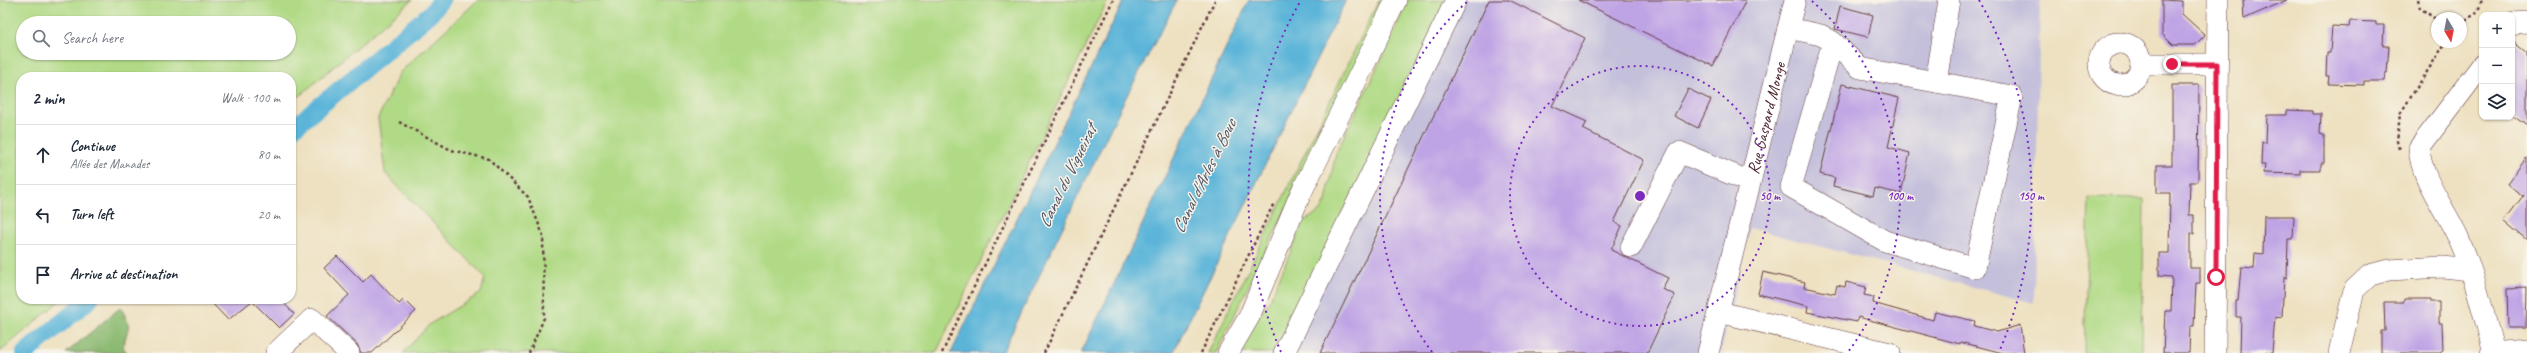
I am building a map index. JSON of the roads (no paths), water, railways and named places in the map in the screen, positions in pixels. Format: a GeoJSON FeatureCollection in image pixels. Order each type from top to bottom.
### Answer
{"type":"FeatureCollection","features":[{"type":"Feature","properties":{"kind":"street"},"geometry":{"type":"LineString","coordinates":[[1228,353],[1249,317],[1300,195],[1396,0]]}},
{"type":"Feature","properties":{"kind":"street"},"geometry":{"type":"LineString","coordinates":[[1284,353],[1456,0]]}},
{"type":"Feature","properties":{"kind":"street","name":"Rue Gaspard Monge"},"geometry":{"type":"LineString","coordinates":[[1708,353],[1795,0]]}},
{"type":"Feature","properties":{"kind":"street"},"geometry":{"type":"LineString","coordinates":[[1936,82],[1949,0]]}},
{"type":"Feature","properties":{"kind":"street"},"geometry":{"type":"LineString","coordinates":[[2215,353],[2218,0]]}},
{"type":"Feature","properties":{"kind":"street"},"geometry":{"type":"LineString","coordinates":[[2515,23],[2527,22]]}},
{"type":"Feature","properties":{"kind":"street"},"geometry":{"type":"LineString","coordinates":[[1788,28],[1821,35],[1833,42],[1860,68],[2012,96],[1975,268],[1885,241],[1791,187],[1833,42]]}},
{"type":"Feature","properties":{"kind":"street"},"geometry":{"type":"LineString","coordinates":[[2141,64],[2217,64]]}},
{"type":"Feature","properties":{"kind":"street"},"geometry":{"type":"LineString","coordinates":[[2479,69],[2419,148],[2420,163],[2457,235],[2470,270],[2493,352],[2527,350]]}},
{"type":"Feature","properties":{"kind":"street"},"geometry":{"type":"LineString","coordinates":[[1631,247],[1679,152],[1750,182]]}},
{"type":"Feature","properties":{"kind":"street"},"geometry":{"type":"LineString","coordinates":[[2339,353],[2354,290],[2370,275],[2390,270],[2428,268],[2470,270]]}},
{"type":"Feature","properties":{"kind":"street"},"geometry":{"type":"LineString","coordinates":[[1719,312],[1890,353]]}},
{"type":"Feature","properties":{"kind":"street"},"geometry":{"type":"LineString","coordinates":[[276,353],[312,319],[349,353]]}},
{"type":"Feature","properties":{"kind":"water","name":"Canal du Vigueirat"},"geometry":{"type":"Polygon","coordinates":[[[1124,0],[1177,0],[1122,105],[1002,353],[951,353],[1124,0]]]}},
{"type":"Feature","properties":{"kind":"water","name":"Canal d'Arles à Bouc"},"geometry":{"type":"Polygon","coordinates":[[[1249,0],[1346,0],[1173,353],[1081,353],[1249,0]]]}},
{"type":"Feature","properties":{"kind":"waterway"},"geometry":{"type":"LineString","coordinates":[[296,126],[430,14],[442,0]]}},
{"type":"Feature","properties":{"kind":"waterway"},"geometry":{"type":"LineString","coordinates":[[25,353],[84,304]]}}]}
